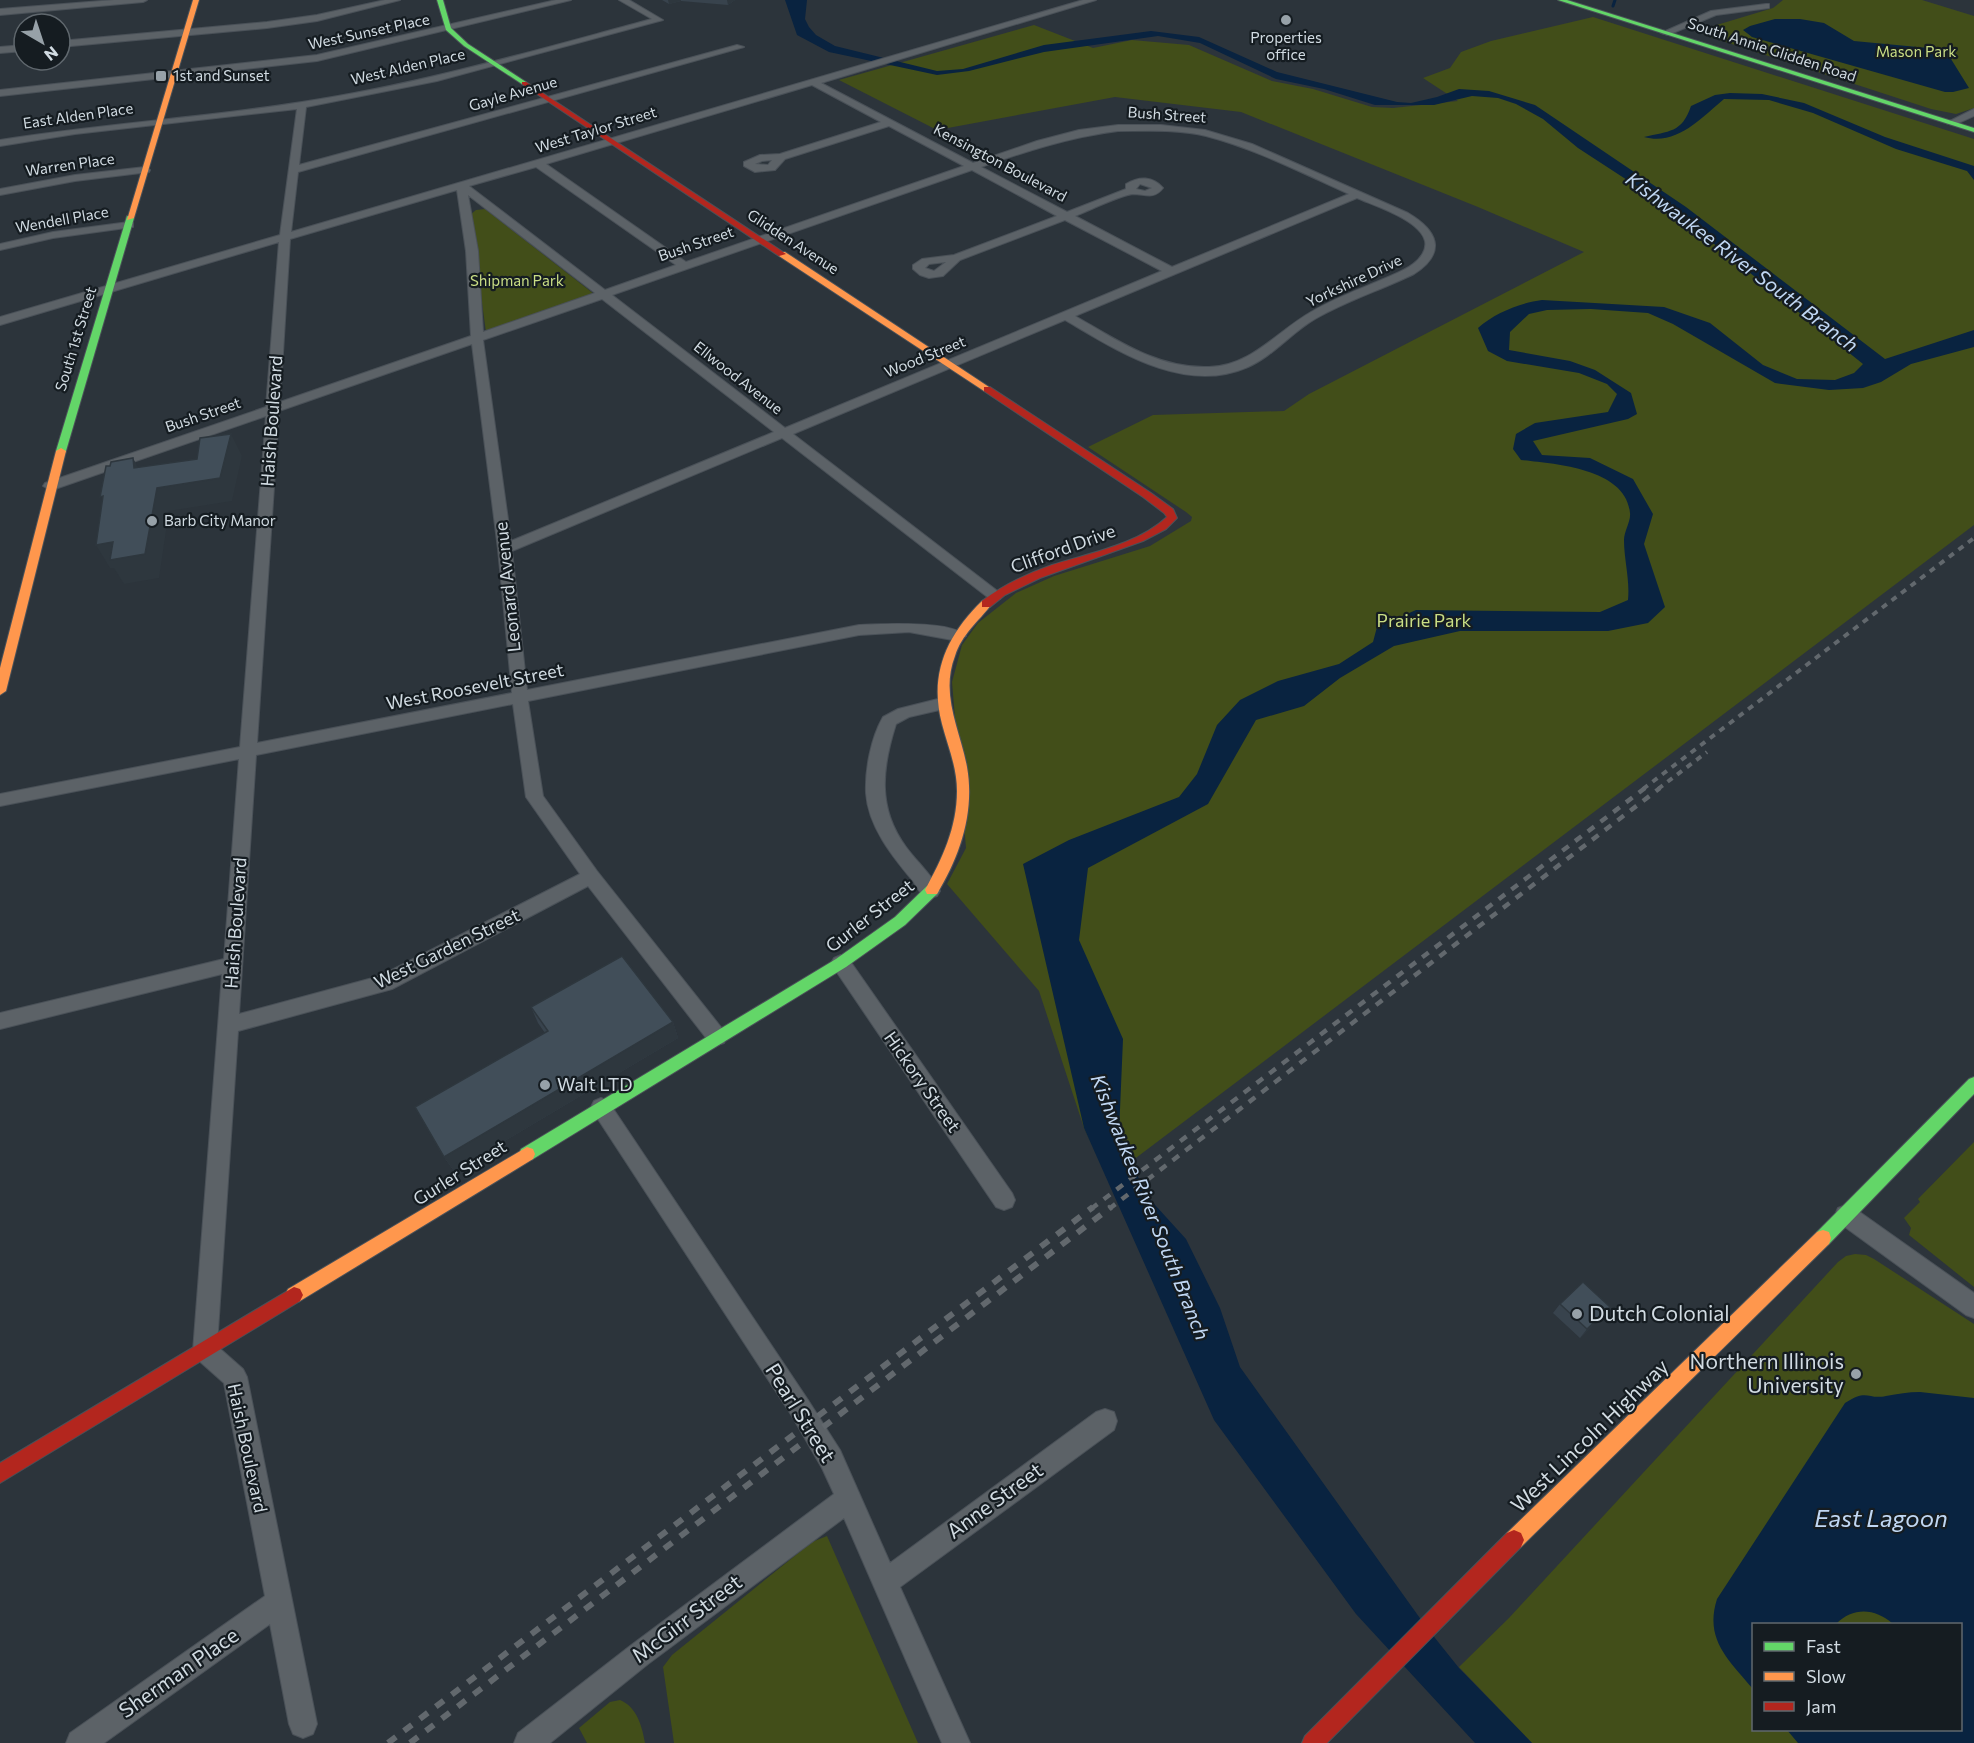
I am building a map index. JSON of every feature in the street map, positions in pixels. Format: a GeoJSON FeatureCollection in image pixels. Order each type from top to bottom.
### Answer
{"type":"FeatureCollection","features":[{"type":"Feature","properties":{"kind":"street"},"geometry":{"type":"LineString","coordinates":[[37,0],[45,8]]}},
{"type":"Feature","properties":{"kind":"street"},"geometry":{"type":"LineString","coordinates":[[0,12],[143,0]]}},
{"type":"Feature","properties":{"kind":"street","name":"South 1st Street"},"geometry":{"type":"LineString","coordinates":[[0,691],[50,486],[188,33],[196,0]]}},
{"type":"Feature","properties":{"kind":"street"},"geometry":{"type":"LineString","coordinates":[[72,43],[188,33],[396,0]]}},
{"type":"Feature","properties":{"kind":"street"},"geometry":{"type":"LineString","coordinates":[[440,0],[448,29]]}},
{"type":"Feature","properties":{"kind":"street","name":"West Sunset Place"},"geometry":{"type":"LineString","coordinates":[[0,93],[317,58],[567,0]]}},
{"type":"Feature","properties":{"kind":"street","name":"West Alden Place"},"geometry":{"type":"LineString","coordinates":[[160,121],[302,105],[386,89],[659,20],[623,0]]}},
{"type":"Feature","properties":{"kind":"street"},"geometry":{"type":"LineString","coordinates":[[1066,0],[1077,4]]}},
{"type":"Feature","properties":{"kind":"street","name":"West Taylor Street"},"geometry":{"type":"LineString","coordinates":[[0,321],[1092,0]]}},
{"type":"Feature","properties":{"kind":"street","name":"South Annie Glidden Road"},"geometry":{"type":"LineString","coordinates":[[1561,0],[1967,126]]}},
{"type":"Feature","properties":{"kind":"street","name":"South Annie Glidden Road"},"geometry":{"type":"LineString","coordinates":[[1579,0],[1676,34]]}},
{"type":"Feature","properties":{"kind":"street"},"geometry":{"type":"LineString","coordinates":[[1676,34],[1758,11],[1775,0]]}},
{"type":"Feature","properties":{"kind":"street"},"geometry":{"type":"LineString","coordinates":[[1676,34],[1714,13],[1766,6]]}},
{"type":"Feature","properties":{"kind":"street","name":"Glidden Avenue"},"geometry":{"type":"LineString","coordinates":[[448,29],[466,45],[611,142],[1147,495]]}},
{"type":"Feature","properties":{"kind":"street","name":"Gayle Avenue"},"geometry":{"type":"LineString","coordinates":[[294,170],[740,46]]}},
{"type":"Feature","properties":{"kind":"street","name":"Kensington Boulevard"},"geometry":{"type":"LineString","coordinates":[[813,82],[1172,272]]}},
{"type":"Feature","properties":{"kind":"street","name":"Haish Boulevard"},"geometry":{"type":"LineString","coordinates":[[302,105],[285,237],[205,1351],[235,1377],[303,1724]]}},
{"type":"Feature","properties":{"kind":"street"},"geometry":{"type":"LineString","coordinates":[[1967,126],[1974,112]]}},
{"type":"Feature","properties":{"kind":"street","name":"East Alden Place"},"geometry":{"type":"LineString","coordinates":[[0,143],[62,132],[160,121]]}},
{"type":"Feature","properties":{"kind":"street"},"geometry":{"type":"LineString","coordinates":[[781,157],[891,122]]}},
{"type":"Feature","properties":{"kind":"street","name":"Bush Street"},"geometry":{"type":"LineString","coordinates":[[50,486],[974,166],[1053,139],[1079,133],[1118,128],[1167,128],[1205,133],[1243,143],[1358,194]]}},
{"type":"Feature","properties":{"kind":"street"},"geometry":{"type":"LineString","coordinates":[[538,163],[684,266]]}},
{"type":"Feature","properties":{"kind":"street","name":"Warren Place"},"geometry":{"type":"LineString","coordinates":[[0,192],[75,178],[145,170]]}},
{"type":"Feature","properties":{"kind":"street","name":"Ellwood Avenue"},"geometry":{"type":"LineString","coordinates":[[461,186],[995,596]]}},
{"type":"Feature","properties":{"kind":"street","name":"Leonard Avenue"},"geometry":{"type":"LineString","coordinates":[[461,186],[472,251],[477,338],[505,549],[520,698],[535,797],[591,876],[717,1038]]}},
{"type":"Feature","properties":{"kind":"street"},"geometry":{"type":"LineString","coordinates":[[956,258],[1131,191]]}},
{"type":"Feature","properties":{"kind":"street","name":"Wood Street"},"geometry":{"type":"LineString","coordinates":[[505,549],[1358,194]]}},
{"type":"Feature","properties":{"kind":"street","name":"Yorkshire Drive"},"geometry":{"type":"LineString","coordinates":[[1067,316],[1140,358],[1157,365],[1202,371],[1239,366],[1258,356],[1306,320],[1412,270],[1426,258],[1431,243],[1423,228],[1404,215],[1358,194]]}},
{"type":"Feature","properties":{"kind":"street","name":"Wendell Place"},"geometry":{"type":"LineString","coordinates":[[0,247],[63,233],[129,225]]}},
{"type":"Feature","properties":{"kind":"street","name":"Clifford Drive"},"geometry":{"type":"LineString","coordinates":[[931,891],[941,874],[959,825],[963,792],[962,775],[942,704],[942,677],[950,651],[958,636],[995,596],[1042,572],[1090,559],[1161,528],[1171,520],[1172,514],[1147,495]]}},
{"type":"Feature","properties":{"kind":"street","name":"West Roosevelt Street"},"geometry":{"type":"LineString","coordinates":[[0,800],[872,628],[909,627],[958,636]]}},
{"type":"Feature","properties":{"kind":"street"},"geometry":{"type":"LineString","coordinates":[[931,891],[906,862],[881,824],[875,801],[875,773],[879,746],[889,721],[904,713],[942,704]]}},
{"type":"Feature","properties":{"kind":"street","name":"West Garden Street"},"geometry":{"type":"LineString","coordinates":[[228,1025],[385,983],[591,876]]}},
{"type":"Feature","properties":{"kind":"street","name":"Gurler Street"},"geometry":{"type":"LineString","coordinates":[[0,1474],[841,963],[903,917],[931,891]]}},
{"type":"Feature","properties":{"kind":"street","name":"Hickory Street"},"geometry":{"type":"LineString","coordinates":[[841,963],[1004,1200]]}},
{"type":"Feature","properties":{"kind":"street"},"geometry":{"type":"LineString","coordinates":[[0,1021],[233,964]]}},
{"type":"Feature","properties":{"kind":"street","name":"West Lincoln Highway"},"geometry":{"type":"LineString","coordinates":[[1312,1743],[1475,1579],[1846,1215],[1974,1084]]}},
{"type":"Feature","properties":{"kind":"street","name":"Pearl Street"},"geometry":{"type":"LineString","coordinates":[[601,1107],[800,1408],[831,1459],[956,1743]]}},
{"type":"Feature","properties":{"kind":"street"},"geometry":{"type":"LineString","coordinates":[[1846,1215],[1974,1307]]}},
{"type":"Feature","properties":{"kind":"street","name":"Anne Street"},"geometry":{"type":"LineString","coordinates":[[885,1582],[1105,1421]]}},
{"type":"Feature","properties":{"kind":"street","name":"McGirr Street"},"geometry":{"type":"LineString","coordinates":[[528,1743],[639,1654],[848,1499]]}},
{"type":"Feature","properties":{"kind":"street","name":"Sherman Place"},"geometry":{"type":"LineString","coordinates":[[81,1743],[278,1603]]}},
{"type":"Feature","properties":{"kind":"green space","name":"Mason Park"},"geometry":{"type":"Polygon","coordinates":[[[1783,0],[1922,0],[1974,16],[1974,108],[1956,114],[1931,109],[1704,35],[1703,31],[1710,27],[1773,8],[1783,0]]]}},
{"type":"Feature","properties":{"kind":"green space","name":"Prairie Park"},"geometry":{"type":"Polygon","coordinates":[[[1593,17],[1974,139],[1974,525],[1108,1179],[1084,1128],[1039,991],[947,884],[966,848],[952,682],[962,645],[978,623],[1016,593],[1054,576],[1150,546],[1191,521],[1192,517],[1186,512],[1088,447],[1153,415],[1284,411],[1309,394],[1584,252],[1241,112],[1115,97],[937,130],[839,80],[1034,25],[1093,48],[1132,40],[1189,45],[1272,81],[1313,89],[1372,107],[1393,108],[1458,101],[1423,78],[1450,68],[1461,52],[1491,41],[1593,17]]]}},
{"type":"Feature","properties":{"kind":"green space","name":"Shipman Park"},"geometry":{"type":"Polygon","coordinates":[[[485,209],[594,294],[486,332],[470,215],[476,210],[485,209]]]}},
{"type":"Feature","properties":{"kind":"green space"},"geometry":{"type":"Polygon","coordinates":[[[1974,1142],[1974,1287],[1909,1235],[1911,1228],[1904,1218],[1920,1202],[1918,1199],[1974,1142]]]}},
{"type":"Feature","properties":{"kind":"green space","name":"Northern Illinois University"},"geometry":{"type":"Polygon","coordinates":[[[1866,1255],[1974,1324],[1974,1743],[1532,1743],[1459,1667],[1509,1618],[1846,1256],[1866,1255]]]}},
{"type":"Feature","properties":{"kind":"green space"},"geometry":{"type":"Polygon","coordinates":[[[827,1536],[918,1743],[674,1743],[663,1667],[672,1655],[812,1542],[827,1536]]]}},
{"type":"Feature","properties":{"kind":"green space"},"geometry":{"type":"Polygon","coordinates":[[[620,1700],[635,1712],[645,1743],[587,1743],[579,1728],[610,1702],[620,1700]]]}},
{"type":"Feature","properties":{"kind":"water","name":"Kishwaukee River South Branch"},"geometry":{"type":"Polygon","coordinates":[[[785,0],[807,0],[805,19],[809,27],[816,35],[835,46],[937,71],[963,69],[1044,45],[1151,31],[1199,37],[1277,72],[1397,102],[1411,103],[1459,89],[1489,91],[1535,105],[1686,207],[1885,359],[1974,330],[1974,347],[1911,364],[1881,382],[1863,388],[1829,390],[1775,383],[1673,324],[1648,313],[1591,309],[1547,310],[1529,314],[1510,332],[1509,350],[1570,361],[1595,370],[1631,393],[1637,414],[1628,419],[1533,441],[1542,455],[1590,458],[1633,479],[1653,514],[1644,544],[1665,607],[1648,623],[1608,631],[1460,631],[1394,646],[1340,678],[1304,706],[1256,720],[1208,804],[1088,868],[1079,940],[1123,1039],[1119,1133],[1146,1195],[1186,1239],[1220,1308],[1240,1367],[1427,1628],[1459,1668],[1532,1743],[1475,1743],[1356,1614],[1214,1420],[1084,1128],[1023,864],[1069,840],[1179,797],[1197,774],[1217,725],[1240,700],[1278,681],[1339,664],[1373,642],[1377,627],[1416,610],[1600,612],[1628,600],[1624,540],[1630,513],[1626,498],[1616,486],[1586,471],[1521,460],[1513,449],[1516,434],[1535,423],[1608,412],[1617,394],[1607,384],[1579,373],[1507,361],[1488,351],[1478,328],[1500,313],[1542,300],[1664,307],[1710,323],[1763,365],[1797,379],[1835,380],[1854,373],[1863,364],[1667,206],[1578,148],[1543,119],[1516,104],[1498,98],[1472,96],[1434,105],[1375,105],[1324,89],[1276,79],[1200,43],[1158,36],[1044,52],[969,71],[937,75],[829,52],[797,35],[785,0]]]}},
{"type":"Feature","properties":{"kind":"water"},"geometry":{"type":"Polygon","coordinates":[[[1775,19],[1800,19],[1824,23],[1854,41],[1928,48],[1951,59],[1969,88],[1945,92],[1752,37],[1743,30],[1775,19]]]}},
{"type":"Feature","properties":{"kind":"water"},"geometry":{"type":"Polygon","coordinates":[[[1762,94],[1804,103],[1885,137],[1974,166],[1974,180],[1967,171],[1896,149],[1813,113],[1769,100],[1724,99],[1697,122],[1678,134],[1656,139],[1644,137],[1674,129],[1683,121],[1691,106],[1715,95],[1762,94]]]}},
{"type":"Feature","properties":{"kind":"water","name":"East Lagoon"},"geometry":{"type":"Polygon","coordinates":[[[1920,1392],[1974,1398],[1974,1743],[1798,1743],[1788,1731],[1962,1731],[1962,1623],[1892,1623],[1872,1612],[1857,1612],[1837,1623],[1752,1623],[1752,1688],[1721,1648],[1714,1626],[1717,1599],[1845,1403],[1863,1395],[1880,1397],[1920,1392]]]}},
{"type":"Feature","properties":{"kind":"building"},"geometry":{"type":"Polygon","coordinates":[[[231,434],[220,478],[157,488],[145,554],[110,560],[113,542],[96,545],[103,496],[100,497],[106,466],[110,466],[111,462],[133,458],[134,468],[197,459],[200,438],[231,434]]]}},
{"type":"Feature","properties":{"kind":"building","name":"Walt LTD"},"geometry":{"type":"Polygon","coordinates":[[[622,956],[673,1022],[444,1157],[415,1107],[548,1031],[531,1007],[622,956]]]}},
{"type":"Feature","properties":{"kind":"building","name":"Dutch Colonial"},"geometry":{"type":"Polygon","coordinates":[[[1583,1282],[1610,1307],[1587,1329],[1560,1304],[1583,1282]]]}},
{"type":"Feature","properties":{"kind":"waterway"},"geometry":{"type":"LineString","coordinates":[[1613,6],[1615,0]]}},
{"type":"Feature","properties":{"kind":"railway"},"geometry":{"type":"LineString","coordinates":[[1643,789],[1974,538]]}},
{"type":"Feature","properties":{"kind":"railway"},"geometry":{"type":"LineString","coordinates":[[1658,789],[1707,752]]}},
{"type":"Feature","properties":{"kind":"railway"},"geometry":{"type":"LineString","coordinates":[[1091,1209],[1645,788]]}},
{"type":"Feature","properties":{"kind":"railway"},"geometry":{"type":"LineString","coordinates":[[1109,1209],[1660,788]]}},
{"type":"Feature","properties":{"kind":"railway"},"geometry":{"type":"LineString","coordinates":[[388,1743],[1093,1207]]}},
{"type":"Feature","properties":{"kind":"railway"},"geometry":{"type":"LineString","coordinates":[[410,1743],[1111,1207]]}},
{"type":"Feature","properties":{"kind":"traffic: fast"},"geometry":{"type":"LineString","coordinates":[[440,0],[448,29],[466,45],[524,83]]}},
{"type":"Feature","properties":{"kind":"traffic: fast"},"geometry":{"type":"LineString","coordinates":[[1561,0],[1974,130]]}},
{"type":"Feature","properties":{"kind":"traffic: fast"},"geometry":{"type":"LineString","coordinates":[[61,451],[130,218]]}},
{"type":"Feature","properties":{"kind":"traffic: fast"},"geometry":{"type":"LineString","coordinates":[[527,1154],[841,963],[900,921],[932,890]]}},
{"type":"Feature","properties":{"kind":"traffic: fast"},"geometry":{"type":"LineString","coordinates":[[1823,1238],[1974,1084]]}},
{"type":"Feature","properties":{"kind":"traffic: slow"},"geometry":{"type":"LineString","coordinates":[[130,218],[196,0]]}},
{"type":"Feature","properties":{"kind":"traffic: slow"},"geometry":{"type":"LineString","coordinates":[[782,254],[987,389]]}},
{"type":"Feature","properties":{"kind":"traffic: slow"},"geometry":{"type":"LineString","coordinates":[[0,691],[61,451]]}},
{"type":"Feature","properties":{"kind":"traffic: slow"},"geometry":{"type":"LineString","coordinates":[[932,890],[940,878],[957,836],[963,791],[961,769],[944,705],[944,673],[954,643],[962,630],[986,604]]}},
{"type":"Feature","properties":{"kind":"traffic: slow"},"geometry":{"type":"LineString","coordinates":[[294,1295],[527,1154]]}},
{"type":"Feature","properties":{"kind":"traffic: slow"},"geometry":{"type":"LineString","coordinates":[[1514,1540],[1823,1238]]}},
{"type":"Feature","properties":{"kind":"traffic: jam"},"geometry":{"type":"LineString","coordinates":[[524,83],[782,254]]}},
{"type":"Feature","properties":{"kind":"traffic: jam"},"geometry":{"type":"LineString","coordinates":[[986,604],[1001,592],[1018,583],[1054,568],[1128,544],[1157,530],[1172,518],[1169,511],[1147,495],[987,389]]}},
{"type":"Feature","properties":{"kind":"traffic: jam"},"geometry":{"type":"LineString","coordinates":[[0,1474],[294,1295]]}},
{"type":"Feature","properties":{"kind":"traffic: jam"},"geometry":{"type":"LineString","coordinates":[[1312,1743],[1514,1540]]}},
{"type":"Feature","properties":{"kind":"place","name":"Properties office"},"geometry":{"type":"Point","coordinates":[1286,20]}},
{"type":"Feature","properties":{"kind":"place","name":"1st and Sunset"},"geometry":{"type":"Point","coordinates":[161,76]}},
{"type":"Feature","properties":{"kind":"place","name":"Barb City Manor"},"geometry":{"type":"Point","coordinates":[152,521]}},
{"type":"Feature","properties":{"kind":"place","name":"Walt LTD"},"geometry":{"type":"Point","coordinates":[545,1085]}},
{"type":"Feature","properties":{"kind":"place","name":"Dutch Colonial"},"geometry":{"type":"Point","coordinates":[1577,1314]}},
{"type":"Feature","properties":{"kind":"place","name":"Northern Illinois University"},"geometry":{"type":"Point","coordinates":[1856,1374]}}]}
